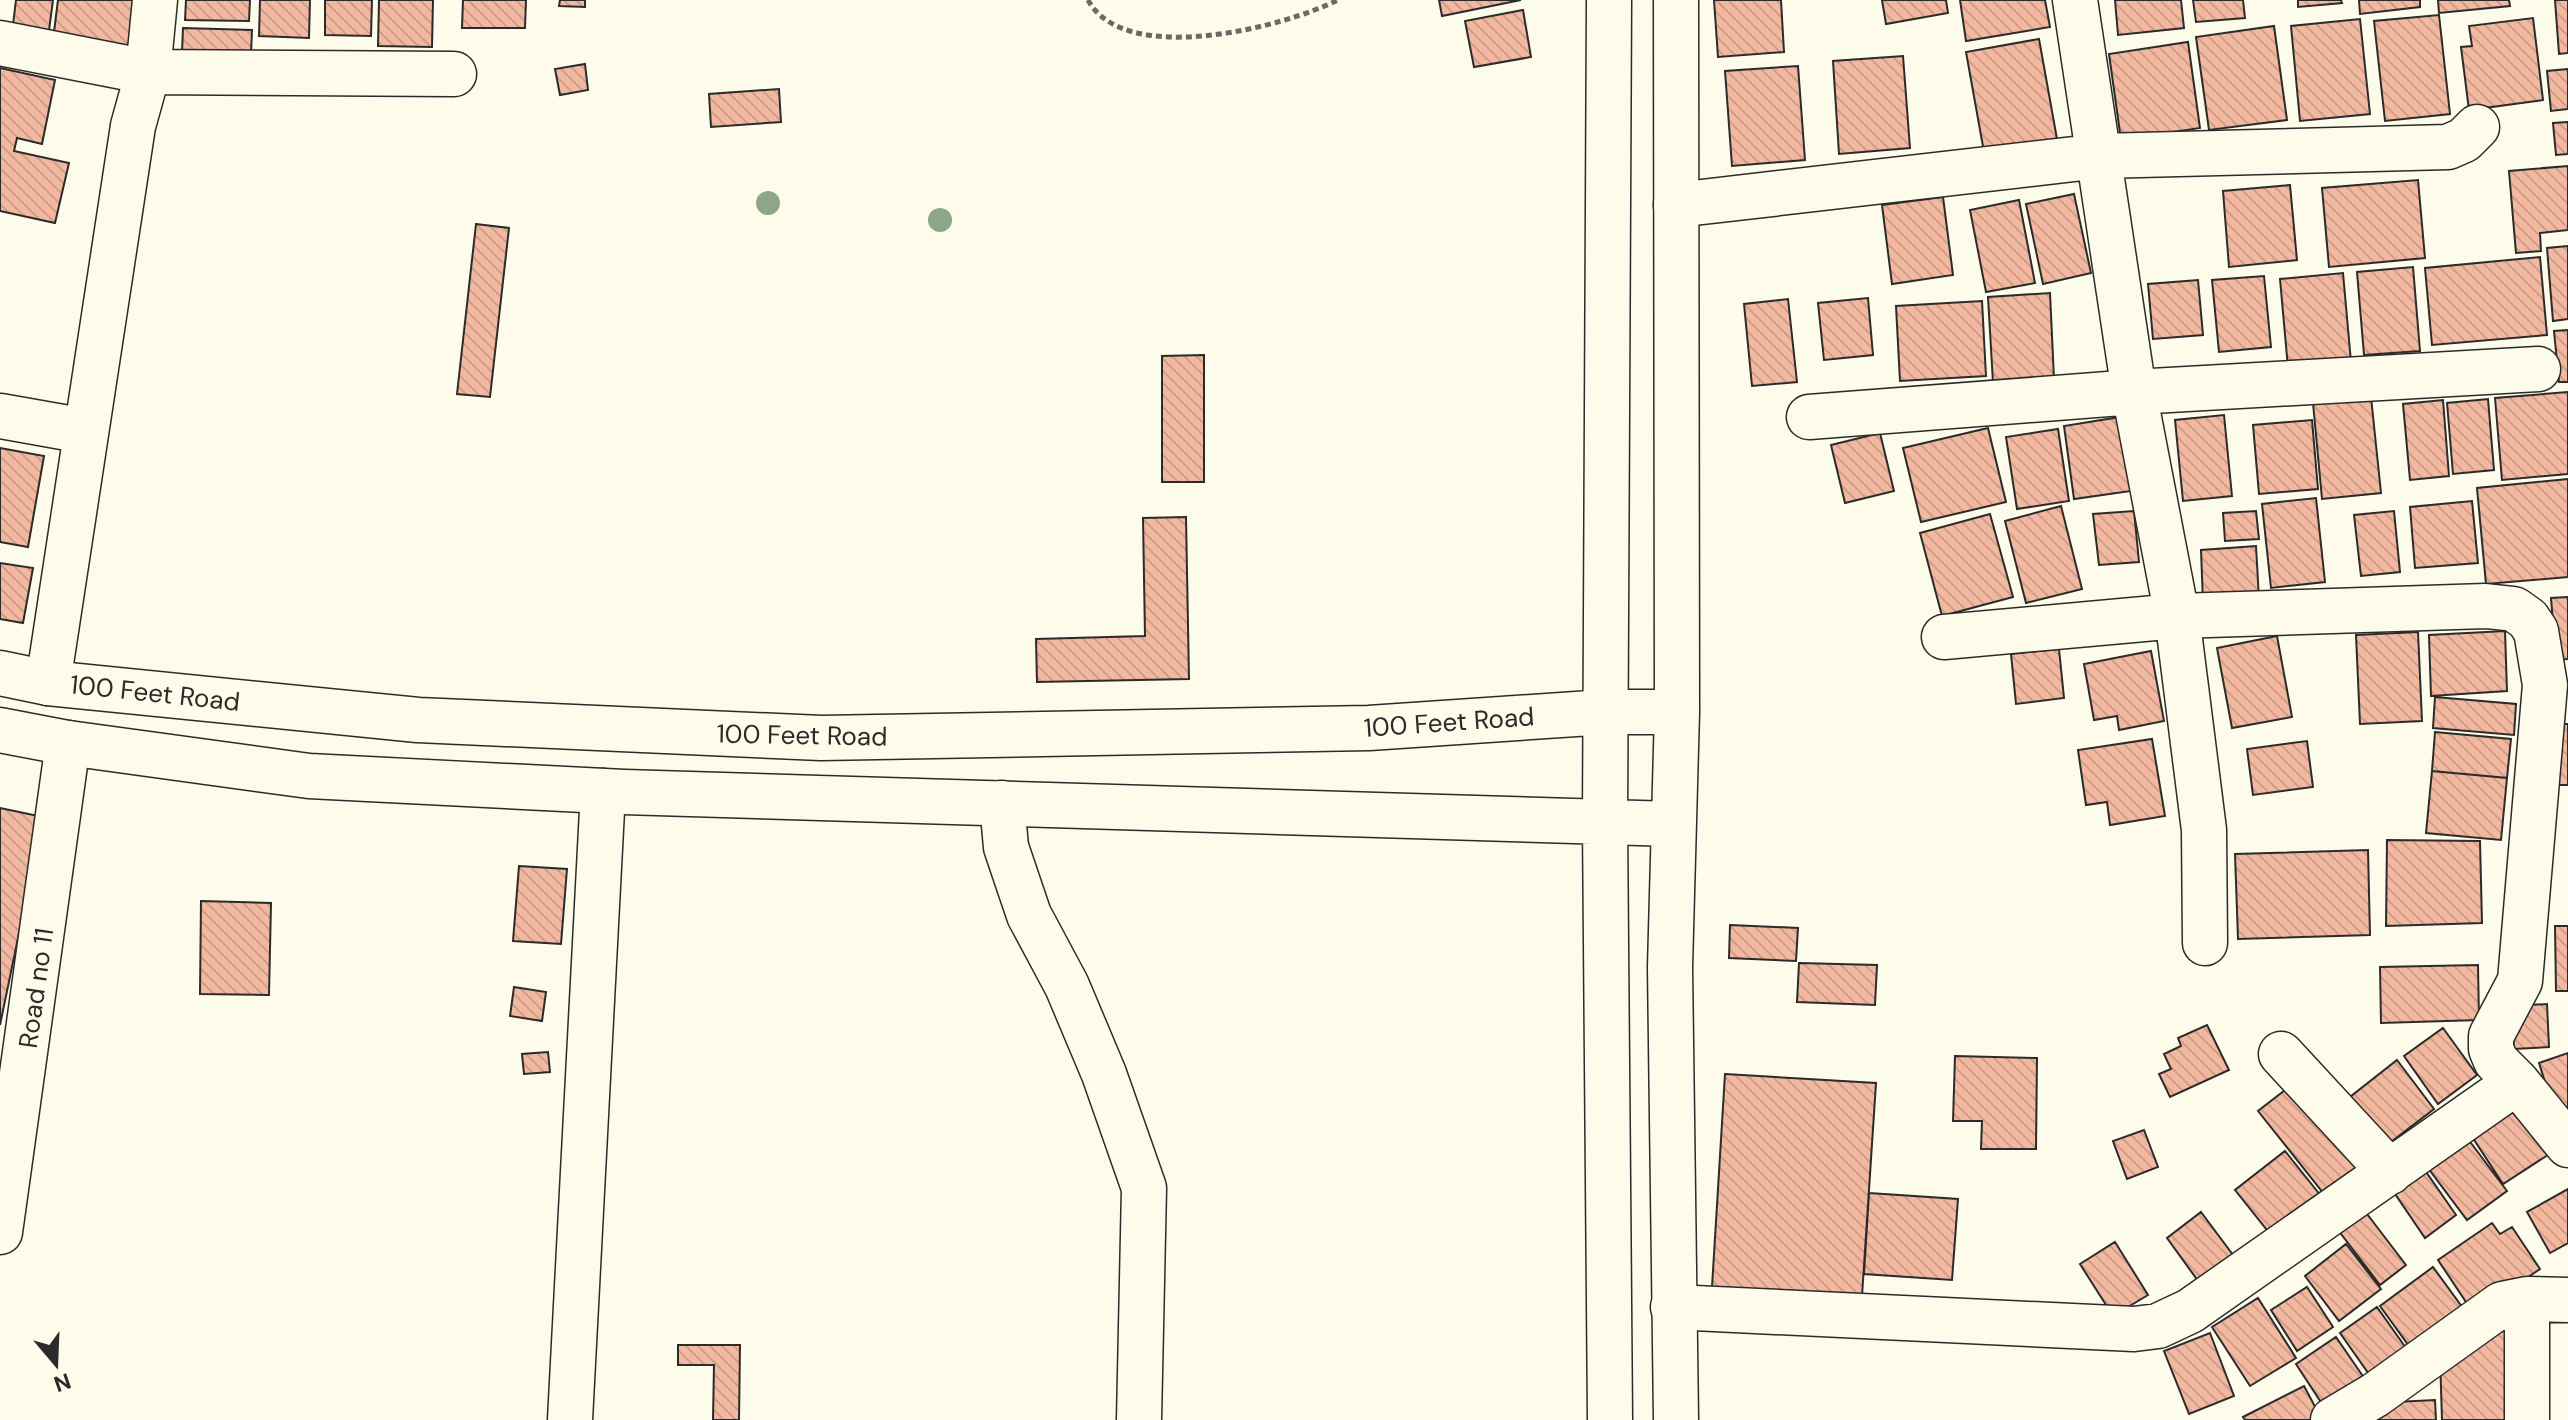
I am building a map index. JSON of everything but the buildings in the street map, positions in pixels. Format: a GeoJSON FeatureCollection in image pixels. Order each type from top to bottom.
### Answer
{"type":"FeatureCollection","features":[{"type":"Feature","properties":{"kind":"street"},"geometry":{"type":"LineString","coordinates":[[48,683],[133,126],[148,72],[155,0]]}},
{"type":"Feature","properties":{"kind":"street"},"geometry":{"type":"LineString","coordinates":[[1609,0],[1605,823],[1610,1420]]}},
{"type":"Feature","properties":{"kind":"street"},"geometry":{"type":"LineString","coordinates":[[1676,0],[1677,712],[1670,967],[1676,1420]]}},
{"type":"Feature","properties":{"kind":"street"},"geometry":{"type":"LineString","coordinates":[[2075,0],[2134,392],[2177,616],[2204,830],[2205,943]]}},
{"type":"Feature","properties":{"kind":"street"},"geometry":{"type":"LineString","coordinates":[[0,43],[148,72],[454,74]]}},
{"type":"Feature","properties":{"kind":"street"},"geometry":{"type":"LineString","coordinates":[[1676,205],[2100,156],[2448,147],[2464,140],[2477,127]]}},
{"type":"Feature","properties":{"kind":"street"},"geometry":{"type":"LineString","coordinates":[[1809,417],[2134,392],[2538,369]]}},
{"type":"Feature","properties":{"kind":"street"},"geometry":{"type":"LineString","coordinates":[[0,416],[85,431]]}},
{"type":"Feature","properties":{"kind":"street"},"geometry":{"type":"LineString","coordinates":[[1944,637],[2177,616],[2486,606],[2514,609],[2528,619],[2536,631],[2556,684],[2520,981],[2491,1036],[2491,1049],[2496,1061],[2568,1145]]}},
{"type":"Feature","properties":{"kind":"street","name":"100 Feet Road"},"geometry":{"type":"LineString","coordinates":[[0,673],[48,683],[418,720],[821,738],[1369,728],[1606,712],[1677,712]]}},
{"type":"Feature","properties":{"kind":"street"},"geometry":{"type":"LineString","coordinates":[[0,730],[68,743],[309,776],[603,791],[1673,824]]}},
{"type":"Feature","properties":{"kind":"street","name":"Road no 11"},"geometry":{"type":"LineString","coordinates":[[0,1232],[68,743]]}},
{"type":"Feature","properties":{"kind":"street"},"geometry":{"type":"LineString","coordinates":[[570,1420],[603,791]]}},
{"type":"Feature","properties":{"kind":"street"},"geometry":{"type":"LineString","coordinates":[[1002,803],[1006,847],[1029,915],[1074,1001],[1104,1074],[1144,1188],[1139,1420]]}},
{"type":"Feature","properties":{"kind":"street"},"geometry":{"type":"LineString","coordinates":[[2281,1054],[2390,1172]]}},
{"type":"Feature","properties":{"kind":"street"},"geometry":{"type":"LineString","coordinates":[[1673,1307],[2134,1329],[2158,1326],[2190,1311],[2517,1082]]}},
{"type":"Feature","properties":{"kind":"street"},"geometry":{"type":"LineString","coordinates":[[2346,1417],[2484,1314],[2502,1304],[2548,1299],[2527,1420]]}},
{"type":"Feature","properties":{"kind":"path"},"geometry":{"type":"LineString","coordinates":[[1088,0],[1094,10],[1130,31],[1164,38],[1265,25],[1338,0]]}}]}
